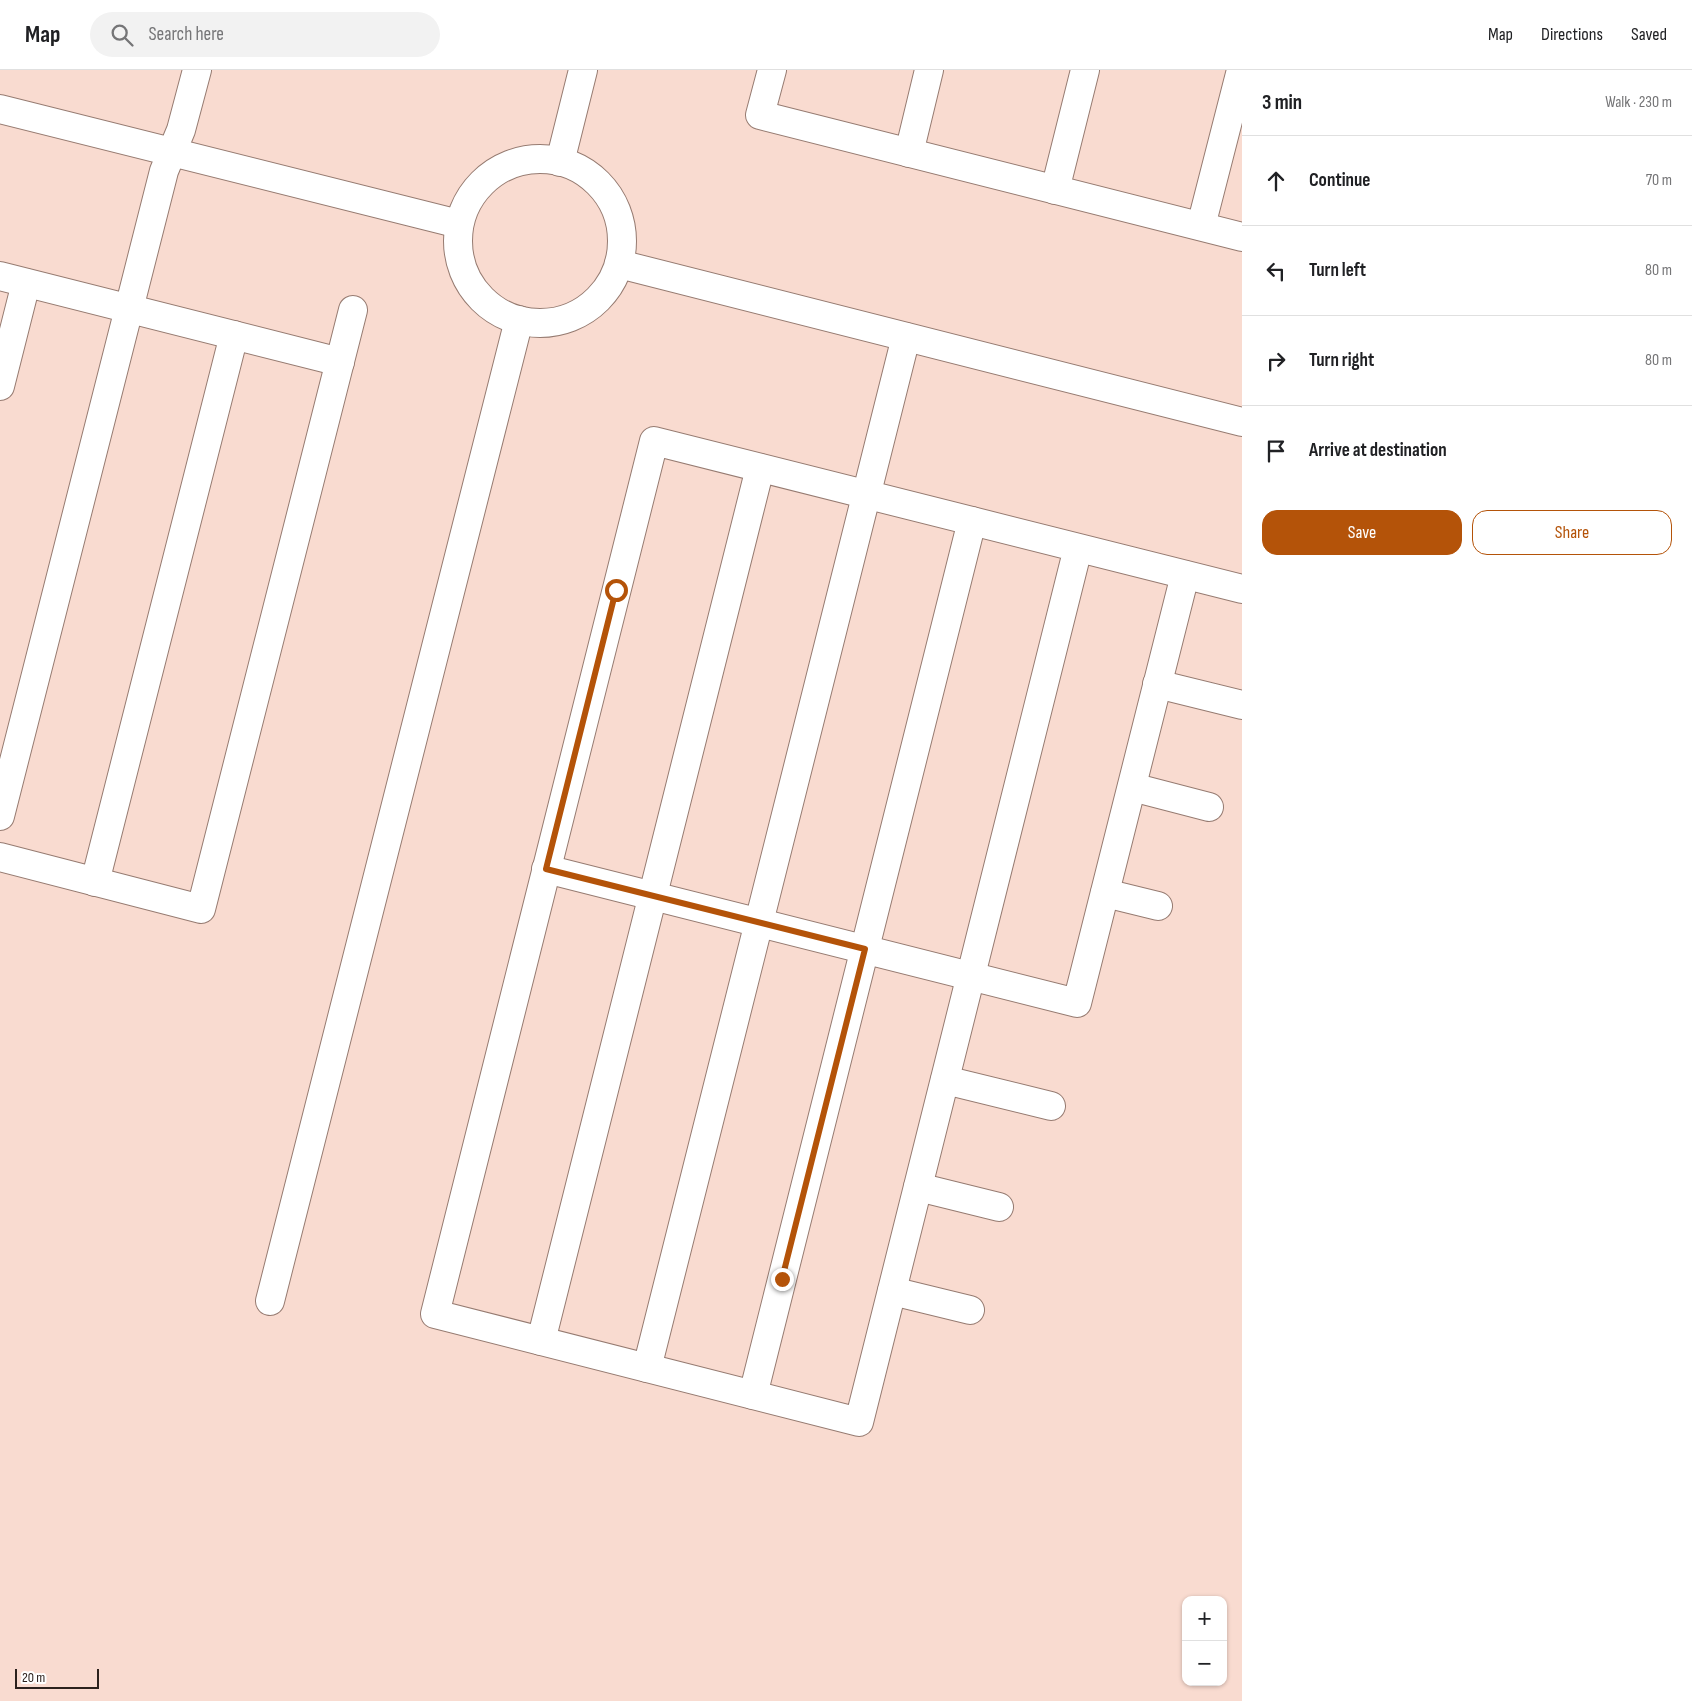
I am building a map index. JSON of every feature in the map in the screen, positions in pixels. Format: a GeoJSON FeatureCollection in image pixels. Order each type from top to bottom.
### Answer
{"type":"FeatureCollection","features":[{"type":"Feature","properties":{"kind":"street"},"geometry":{"type":"LineString","coordinates":[[0,816],[164,171],[181,130],[196,70]]}},
{"type":"Feature","properties":{"kind":"street"},"geometry":{"type":"LineString","coordinates":[[560,162],[583,70]]}},
{"type":"Feature","properties":{"kind":"street"},"geometry":{"type":"LineString","coordinates":[[772,70],[760,115],[1242,237]]}},
{"type":"Feature","properties":{"kind":"street"},"geometry":{"type":"LineString","coordinates":[[909,153],[929,70]]}},
{"type":"Feature","properties":{"kind":"street"},"geometry":{"type":"LineString","coordinates":[[1055,190],[1085,70]]}},
{"type":"Feature","properties":{"kind":"street"},"geometry":{"type":"LineString","coordinates":[[1201,226],[1240,70]]}},
{"type":"Feature","properties":{"kind":"street"},"geometry":{"type":"LineString","coordinates":[[0,109],[459,224]]}},
{"type":"Feature","properties":{"kind":"street"},"geometry":{"type":"LineString","coordinates":[[530,160],[560,162],[590,177],[611,201],[621,232],[622,248],[613,279],[593,304],[566,319],[535,323],[503,314],[475,292],[460,260],[459,224],[470,198],[490,176],[516,163],[530,160]]}},
{"type":"Feature","properties":{"kind":"street"},"geometry":{"type":"LineString","coordinates":[[618,264],[1242,422]]}},
{"type":"Feature","properties":{"kind":"street"},"geometry":{"type":"LineString","coordinates":[[0,276],[340,362]]}},
{"type":"Feature","properties":{"kind":"street"},"geometry":{"type":"LineString","coordinates":[[0,386],[26,283]]}},
{"type":"Feature","properties":{"kind":"street"},"geometry":{"type":"LineString","coordinates":[[0,857],[201,909],[354,310]]}},
{"type":"Feature","properties":{"kind":"street"},"geometry":{"type":"LineString","coordinates":[[270,1301],[519,320]]}},
{"type":"Feature","properties":{"kind":"street"},"geometry":{"type":"LineString","coordinates":[[95,882],[234,335]]}},
{"type":"Feature","properties":{"kind":"street"},"geometry":{"type":"LineString","coordinates":[[647,1368],[906,337]]}},
{"type":"Feature","properties":{"kind":"street"},"geometry":{"type":"LineString","coordinates":[[1078,548],[859,1422],[435,1314],[654,441],[1242,589]]}},
{"type":"Feature","properties":{"kind":"street"},"geometry":{"type":"LineString","coordinates":[[541,1341],[760,468]]}},
{"type":"Feature","properties":{"kind":"street"},"geometry":{"type":"LineString","coordinates":[[753,1395],[972,521]]}},
{"type":"Feature","properties":{"kind":"street"},"geometry":{"type":"LineString","coordinates":[[546,869],[1077,1003],[1185,575]]}},
{"type":"Feature","properties":{"kind":"street"},"geometry":{"type":"LineString","coordinates":[[1158,684],[1242,705]]}},
{"type":"Feature","properties":{"kind":"street"},"geometry":{"type":"LineString","coordinates":[[1132,787],[1209,807]]}},
{"type":"Feature","properties":{"kind":"street"},"geometry":{"type":"LineString","coordinates":[[1105,893],[1158,906]]}},
{"type":"Feature","properties":{"kind":"street"},"geometry":{"type":"LineString","coordinates":[[945,1080],[1051,1106]]}},
{"type":"Feature","properties":{"kind":"street"},"geometry":{"type":"LineString","coordinates":[[918,1187],[999,1208]]}},
{"type":"Feature","properties":{"kind":"street"},"geometry":{"type":"LineString","coordinates":[[892,1291],[970,1310]]}},
{"type":"Feature","properties":{"kind":"route"},"geometry":{"type":"LineString","coordinates":[[616,590],[546,869],[865,949],[782,1279]]}}]}
